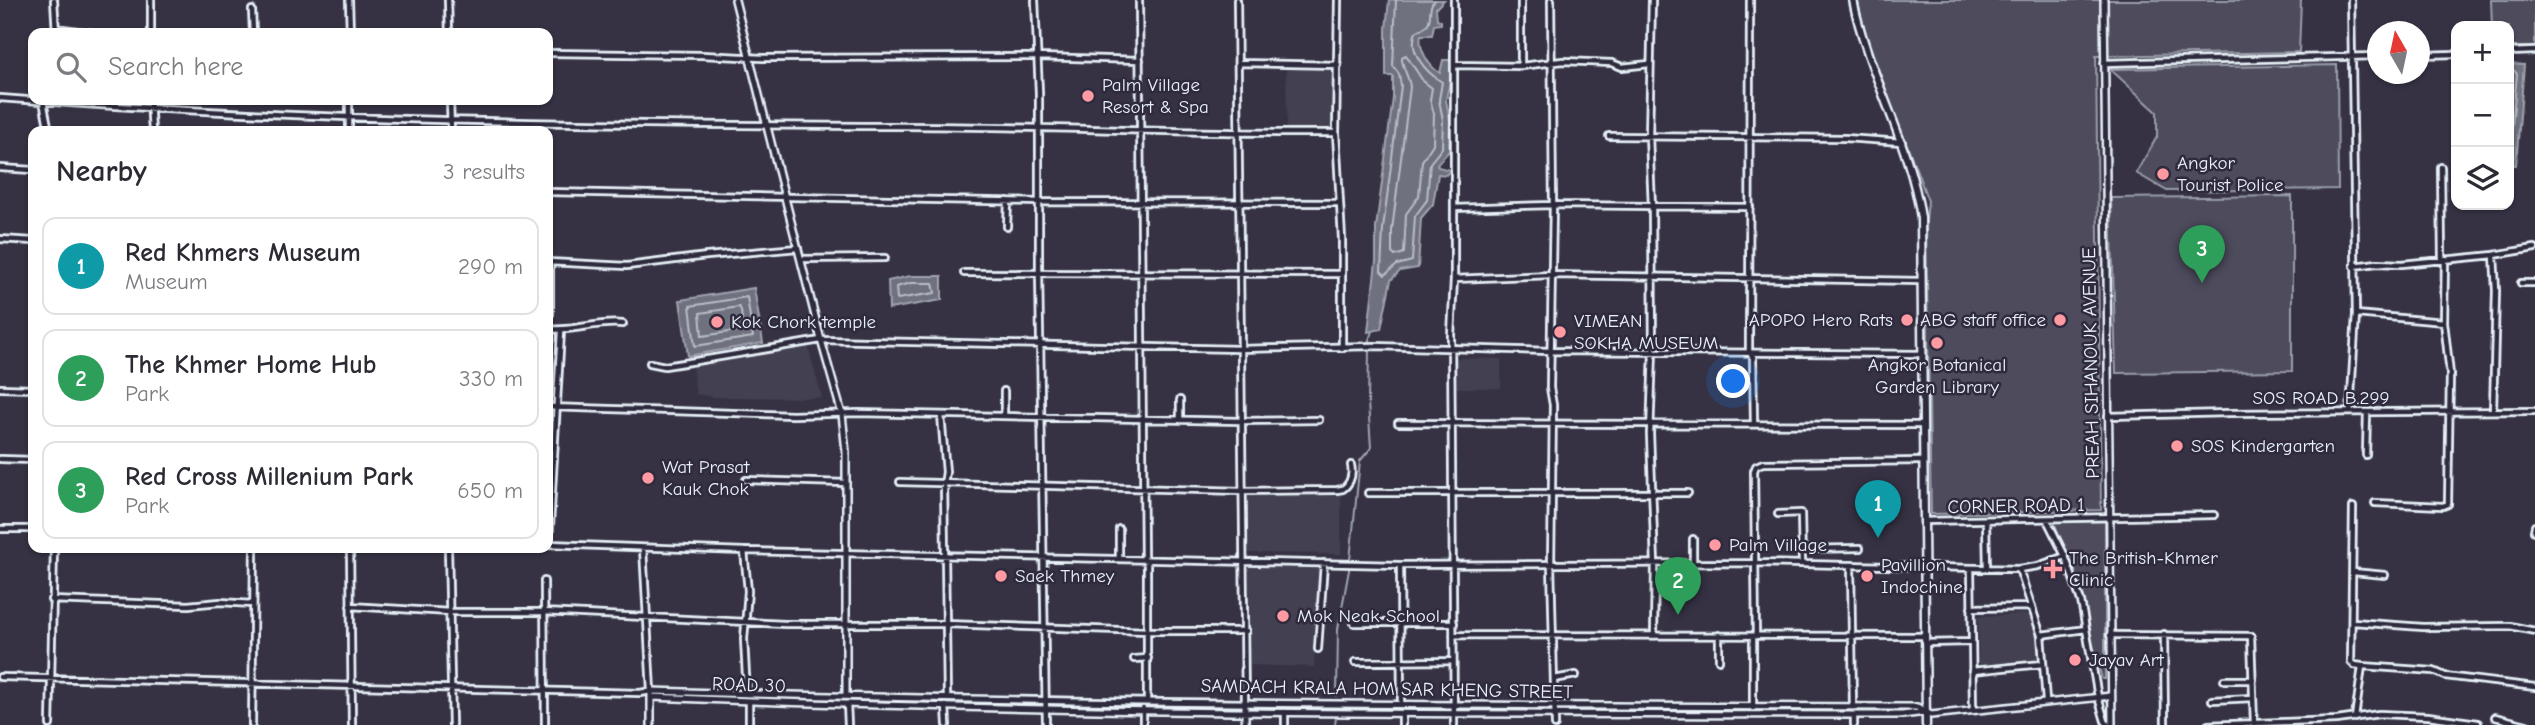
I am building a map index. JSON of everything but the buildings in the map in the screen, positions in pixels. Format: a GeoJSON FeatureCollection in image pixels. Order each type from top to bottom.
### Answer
{"type":"FeatureCollection","features":[{"type":"Feature","properties":{"kind":"main road"},"geometry":{"type":"LineString","coordinates":[[1853,0],[1864,41],[1902,142],[1921,219],[1926,725]]}},
{"type":"Feature","properties":{"kind":"street"},"geometry":{"type":"LineString","coordinates":[[54,0],[56,28]]}},
{"type":"Feature","properties":{"kind":"street"},"geometry":{"type":"LineString","coordinates":[[151,0],[151,28]]}},
{"type":"Feature","properties":{"kind":"street"},"geometry":{"type":"LineString","coordinates":[[349,0],[350,28]]}},
{"type":"Feature","properties":{"kind":"street"},"geometry":{"type":"LineString","coordinates":[[449,0],[449,28]]}},
{"type":"Feature","properties":{"kind":"street"},"geometry":{"type":"LineString","coordinates":[[735,0],[799,248],[817,341],[842,414],[846,452],[848,725]]}},
{"type":"Feature","properties":{"kind":"street"},"geometry":{"type":"LineString","coordinates":[[1035,0],[1038,57],[1046,725]]}},
{"type":"Feature","properties":{"kind":"street"},"geometry":{"type":"LineString","coordinates":[[1139,0],[1140,346],[1142,489],[1149,658],[1147,702]]}},
{"type":"Feature","properties":{"kind":"street"},"geometry":{"type":"LineString","coordinates":[[1237,0],[1245,725]]}},
{"type":"Feature","properties":{"kind":"street"},"geometry":{"type":"LineString","coordinates":[[1338,0],[1336,133],[1342,348]]}},
{"type":"Feature","properties":{"kind":"street"},"geometry":{"type":"LineString","coordinates":[[1454,0],[1454,725]]}},
{"type":"Feature","properties":{"kind":"street"},"geometry":{"type":"LineString","coordinates":[[1521,0],[1521,66]]}},
{"type":"Feature","properties":{"kind":"street"},"geometry":{"type":"LineString","coordinates":[[1555,725],[1551,564],[1551,0],[1561,0]]}},
{"type":"Feature","properties":{"kind":"street"},"geometry":{"type":"LineString","coordinates":[[1651,0],[1649,136],[1653,351],[1650,494],[1655,564],[1654,636]]}},
{"type":"Feature","properties":{"kind":"street"},"geometry":{"type":"LineString","coordinates":[[1750,0],[1749,352],[1753,357],[1754,424]]}},
{"type":"Feature","properties":{"kind":"street","name":"PREAH SIHANOUK AVENUE"},"geometry":{"type":"LineString","coordinates":[[2104,0],[2110,725]]}},
{"type":"Feature","properties":{"kind":"street"},"geometry":{"type":"LineString","coordinates":[[2350,412],[2356,314],[2351,0]]}},
{"type":"Feature","properties":{"kind":"street"},"geometry":{"type":"LineString","coordinates":[[252,10],[253,28]]}},
{"type":"Feature","properties":{"kind":"street"},"geometry":{"type":"LineString","coordinates":[[2514,52],[2535,51]]}},
{"type":"Feature","properties":{"kind":"street"},"geometry":{"type":"LineString","coordinates":[[553,53],[1140,60]]}},
{"type":"Feature","properties":{"kind":"street"},"geometry":{"type":"LineString","coordinates":[[2430,55],[2451,54]]}},
{"type":"Feature","properties":{"kind":"street"},"geometry":{"type":"LineString","coordinates":[[2104,63],[2367,56]]}},
{"type":"Feature","properties":{"kind":"street"},"geometry":{"type":"LineString","coordinates":[[1454,65],[1521,66],[1541,65],[1552,61],[1612,63],[1622,67],[1650,64]]}},
{"type":"Feature","properties":{"kind":"street"},"geometry":{"type":"LineString","coordinates":[[1238,63],[1338,65]]}},
{"type":"Feature","properties":{"kind":"street"},"geometry":{"type":"LineString","coordinates":[[0,98],[28,99]]}},
{"type":"Feature","properties":{"kind":"street"},"geometry":{"type":"LineString","coordinates":[[45,105],[48,126]]}},
{"type":"Feature","properties":{"kind":"street"},"geometry":{"type":"LineString","coordinates":[[110,105],[349,118],[1336,133]]}},
{"type":"Feature","properties":{"kind":"street"},"geometry":{"type":"LineString","coordinates":[[349,105],[349,126]]}},
{"type":"Feature","properties":{"kind":"street"},"geometry":{"type":"LineString","coordinates":[[450,105],[451,126]]}},
{"type":"Feature","properties":{"kind":"street"},"geometry":{"type":"LineString","coordinates":[[150,108],[152,126]]}},
{"type":"Feature","properties":{"kind":"street"},"geometry":{"type":"LineString","coordinates":[[1609,136],[1845,138],[1902,142]]}},
{"type":"Feature","properties":{"kind":"street"},"geometry":{"type":"LineString","coordinates":[[2375,503],[2448,504],[2449,374],[2439,197],[2441,167]]}},
{"type":"Feature","properties":{"kind":"street"},"geometry":{"type":"LineString","coordinates":[[0,168],[28,170]]}},
{"type":"Feature","properties":{"kind":"street"},"geometry":{"type":"LineString","coordinates":[[553,192],[1039,202],[1339,203]]}},
{"type":"Feature","properties":{"kind":"street"},"geometry":{"type":"LineString","coordinates":[[1007,227],[1009,201]]}},
{"type":"Feature","properties":{"kind":"street"},"geometry":{"type":"LineString","coordinates":[[1454,208],[1553,205],[1750,207]]}},
{"type":"Feature","properties":{"kind":"street"},"geometry":{"type":"LineString","coordinates":[[0,239],[28,241]]}},
{"type":"Feature","properties":{"kind":"street"},"geometry":{"type":"LineString","coordinates":[[553,262],[627,266],[799,248]]}},
{"type":"Feature","properties":{"kind":"street"},"geometry":{"type":"LineString","coordinates":[[2354,266],[2494,255],[2535,248]]}},
{"type":"Feature","properties":{"kind":"street"},"geometry":{"type":"LineString","coordinates":[[2493,411],[2496,291],[2494,255]]}},
{"type":"Feature","properties":{"kind":"street"},"geometry":{"type":"LineString","coordinates":[[801,260],[885,258]]}},
{"type":"Feature","properties":{"kind":"street"},"geometry":{"type":"LineString","coordinates":[[964,273],[1342,274]]}},
{"type":"Feature","properties":{"kind":"street"},"geometry":{"type":"LineString","coordinates":[[1454,279],[1551,275],[1920,281]]}},
{"type":"Feature","properties":{"kind":"street"},"geometry":{"type":"LineString","coordinates":[[2521,283],[2535,283]]}},
{"type":"Feature","properties":{"kind":"street"},"geometry":{"type":"LineString","coordinates":[[2356,314],[2444,322]]}},
{"type":"Feature","properties":{"kind":"street"},"geometry":{"type":"LineString","coordinates":[[553,330],[623,324]]}},
{"type":"Feature","properties":{"kind":"street"},"geometry":{"type":"LineString","coordinates":[[553,445],[561,331]]}},
{"type":"Feature","properties":{"kind":"street"},"geometry":{"type":"LineString","coordinates":[[650,363],[665,366],[817,341],[1240,349],[1452,348],[1922,354]]}},
{"type":"Feature","properties":{"kind":"street"},"geometry":{"type":"LineString","coordinates":[[0,388],[28,389]]}},
{"type":"Feature","properties":{"kind":"street"},"geometry":{"type":"LineString","coordinates":[[1004,391],[1004,415]]}},
{"type":"Feature","properties":{"kind":"street"},"geometry":{"type":"LineString","coordinates":[[1180,400],[1180,420]]}},
{"type":"Feature","properties":{"kind":"street"},"geometry":{"type":"LineString","coordinates":[[553,407],[793,415],[1004,415],[1319,421]]}},
{"type":"Feature","properties":{"kind":"street","name":"SOS ROAD B.299"},"geometry":{"type":"LineString","coordinates":[[2108,416],[2535,411]]}},
{"type":"Feature","properties":{"kind":"street"},"geometry":{"type":"LineString","coordinates":[[2366,456],[2367,412]]}},
{"type":"Feature","properties":{"kind":"street"},"geometry":{"type":"LineString","coordinates":[[941,415],[946,472],[947,697]]}},
{"type":"Feature","properties":{"kind":"street"},"geometry":{"type":"LineString","coordinates":[[1398,423],[1922,425]]}},
{"type":"Feature","properties":{"kind":"street"},"geometry":{"type":"LineString","coordinates":[[0,459],[28,460]]}},
{"type":"Feature","properties":{"kind":"street"},"geometry":{"type":"LineString","coordinates":[[1754,716],[1756,466],[1763,463],[1923,461]]}},
{"type":"Feature","properties":{"kind":"street"},"geometry":{"type":"LineString","coordinates":[[900,482],[1242,491],[1343,489],[1353,474],[1351,465]]}},
{"type":"Feature","properties":{"kind":"street"},"geometry":{"type":"LineString","coordinates":[[746,480],[846,483]]}},
{"type":"Feature","properties":{"kind":"street"},"geometry":{"type":"LineString","coordinates":[[1368,493],[1688,493]]}},
{"type":"Feature","properties":{"kind":"street"},"geometry":{"type":"LineString","coordinates":[[2353,507],[2351,662],[2354,665],[2434,671],[2445,676],[2535,687]]}},
{"type":"Feature","properties":{"kind":"street"},"geometry":{"type":"LineString","coordinates":[[1778,514],[1801,513],[1802,564]]}},
{"type":"Feature","properties":{"kind":"street","name":"CORNER ROAD 1"},"geometry":{"type":"LineString","coordinates":[[1924,521],[2214,515]]}},
{"type":"Feature","properties":{"kind":"street"},"geometry":{"type":"LineString","coordinates":[[1986,520],[1987,568]]}},
{"type":"Feature","properties":{"kind":"street"},"geometry":{"type":"LineString","coordinates":[[2047,520],[2065,556],[2081,601],[2098,697],[2105,721],[2110,725]]}},
{"type":"Feature","properties":{"kind":"street"},"geometry":{"type":"LineString","coordinates":[[0,529],[28,529]]}},
{"type":"Feature","properties":{"kind":"street"},"geometry":{"type":"LineString","coordinates":[[1118,529],[1119,559]]}},
{"type":"Feature","properties":{"kind":"street"},"geometry":{"type":"LineString","coordinates":[[1693,539],[1693,563]]}},
{"type":"Feature","properties":{"kind":"street"},"geometry":{"type":"LineString","coordinates":[[553,544],[744,551],[1400,565],[1755,563],[2019,569],[2038,566],[2065,556]]}},
{"type":"Feature","properties":{"kind":"street"},"geometry":{"type":"LineString","coordinates":[[643,548],[651,725]]}},
{"type":"Feature","properties":{"kind":"street"},"geometry":{"type":"LineString","coordinates":[[1802,549],[1860,548]]}},
{"type":"Feature","properties":{"kind":"street"},"geometry":{"type":"LineString","coordinates":[[744,551],[748,591],[744,639],[747,694]]}},
{"type":"Feature","properties":{"kind":"street"},"geometry":{"type":"LineString","coordinates":[[50,725],[54,553]]}},
{"type":"Feature","properties":{"kind":"street"},"geometry":{"type":"LineString","coordinates":[[251,725],[254,553]]}},
{"type":"Feature","properties":{"kind":"street"},"geometry":{"type":"LineString","coordinates":[[350,553],[352,725]]}},
{"type":"Feature","properties":{"kind":"street"},"geometry":{"type":"LineString","coordinates":[[448,553],[452,725]]}},
{"type":"Feature","properties":{"kind":"street"},"geometry":{"type":"LineString","coordinates":[[1318,649],[1324,564]]}},
{"type":"Feature","properties":{"kind":"street"},"geometry":{"type":"LineString","coordinates":[[1400,565],[1401,705]]}},
{"type":"Feature","properties":{"kind":"street"},"geometry":{"type":"LineString","coordinates":[[1852,565],[1853,707]]}},
{"type":"Feature","properties":{"kind":"street"},"geometry":{"type":"LineString","coordinates":[[1970,568],[1973,710]]}},
{"type":"Feature","properties":{"kind":"street"},"geometry":{"type":"LineString","coordinates":[[2019,569],[2041,635],[2046,701]]}},
{"type":"Feature","properties":{"kind":"street"},"geometry":{"type":"LineString","coordinates":[[2353,572],[2385,575]]}},
{"type":"Feature","properties":{"kind":"street"},"geometry":{"type":"LineString","coordinates":[[544,581],[545,725]]}},
{"type":"Feature","properties":{"kind":"street"},"geometry":{"type":"LineString","coordinates":[[51,600],[188,605],[220,602],[253,604]]}},
{"type":"Feature","properties":{"kind":"street"},"geometry":{"type":"LineString","coordinates":[[350,606],[450,612],[543,612],[747,621],[1246,631]]}},
{"type":"Feature","properties":{"kind":"street"},"geometry":{"type":"LineString","coordinates":[[1971,608],[2032,607]]}},
{"type":"Feature","properties":{"kind":"street"},"geometry":{"type":"LineString","coordinates":[[2353,622],[2423,627],[2510,626],[2535,631]]}},
{"type":"Feature","properties":{"kind":"street"},"geometry":{"type":"LineString","coordinates":[[1354,623],[1454,623]]}},
{"type":"Feature","properties":{"kind":"street"},"geometry":{"type":"LineString","coordinates":[[2041,635],[2086,629]]}},
{"type":"Feature","properties":{"kind":"street"},"geometry":{"type":"LineString","coordinates":[[1453,635],[1852,636],[1971,642]]}},
{"type":"Feature","properties":{"kind":"street"},"geometry":{"type":"LineString","coordinates":[[1719,635],[1719,660]]}},
{"type":"Feature","properties":{"kind":"street"},"geometry":{"type":"LineString","coordinates":[[2109,635],[2250,636],[2254,724]]}},
{"type":"Feature","properties":{"kind":"street"},"geometry":{"type":"LineString","coordinates":[[2164,635],[2165,725]]}},
{"type":"Feature","properties":{"kind":"street"},"geometry":{"type":"LineString","coordinates":[[1134,659],[1149,658]]}},
{"type":"Feature","properties":{"kind":"street"},"geometry":{"type":"LineString","coordinates":[[1355,662],[1453,661]]}},
{"type":"Feature","properties":{"kind":"street"},"geometry":{"type":"LineString","coordinates":[[1972,671],[2043,664]]}},
{"type":"Feature","properties":{"kind":"street"},"geometry":{"type":"LineString","coordinates":[[2353,721],[2362,666]]}},
{"type":"Feature","properties":{"kind":"street"},"geometry":{"type":"LineString","coordinates":[[1554,679],[1576,675]]}},
{"type":"Feature","properties":{"kind":"street"},"geometry":{"type":"LineString","coordinates":[[0,677],[252,681],[651,694]]}},
{"type":"Feature","properties":{"kind":"street"},"geometry":{"type":"LineString","coordinates":[[2224,680],[2253,680]]}},
{"type":"Feature","properties":{"kind":"street","name":"ROAD 30"},"geometry":{"type":"LineString","coordinates":[[651,694],[846,695]]}},
{"type":"Feature","properties":{"kind":"street","name":"ROAD 30"},"geometry":{"type":"LineString","coordinates":[[651,694],[749,701],[847,703]]}},
{"type":"Feature","properties":{"kind":"street","name":"SAMDACH KRALA HOM SAR KHENG STREET"},"geometry":{"type":"LineString","coordinates":[[846,695],[1245,704],[1917,707],[1931,715],[2111,696]]}},
{"type":"Feature","properties":{"kind":"street"},"geometry":{"type":"LineString","coordinates":[[2212,700],[2253,698]]}},
{"type":"Feature","properties":{"kind":"street"},"geometry":{"type":"LineString","coordinates":[[748,725],[749,701]]}},
{"type":"Feature","properties":{"kind":"street","name":"SAMDACH KRALA HOM SAR KHENG STREET"},"geometry":{"type":"LineString","coordinates":[[847,703],[1245,712],[1754,716],[1917,715],[1926,712]]}},
{"type":"Feature","properties":{"kind":"street"},"geometry":{"type":"LineString","coordinates":[[946,705],[947,725]]}},
{"type":"Feature","properties":{"kind":"street"},"geometry":{"type":"LineString","coordinates":[[1143,709],[1143,725]]}},
{"type":"Feature","properties":{"kind":"street"},"geometry":{"type":"LineString","coordinates":[[1285,712],[1285,725]]}},
{"type":"Feature","properties":{"kind":"street"},"geometry":{"type":"LineString","coordinates":[[1402,713],[1402,725]]}},
{"type":"Feature","properties":{"kind":"street"},"geometry":{"type":"LineString","coordinates":[[2208,725],[2353,721],[2379,714],[2478,723]]}},
{"type":"Feature","properties":{"kind":"street"},"geometry":{"type":"LineString","coordinates":[[1854,715],[1854,725]]}},
{"type":"Feature","properties":{"kind":"street"},"geometry":{"type":"LineString","coordinates":[[2495,717],[2527,725]]}},
{"type":"Feature","properties":{"kind":"shaded area"},"geometry":{"type":"Polygon","coordinates":[[[1853,0],[2301,0],[2299,52],[2096,56],[2101,510],[1931,514],[1926,221],[1928,201],[1882,89],[1853,0]]]}},
{"type":"Feature","properties":{"kind":"shaded area"},"geometry":{"type":"Polygon","coordinates":[[[2491,0],[2535,0],[2535,47],[2514,47],[2514,21],[2492,21],[2491,0]]]}},
{"type":"Feature","properties":{"kind":"shaded area"},"geometry":{"type":"Polygon","coordinates":[[[2337,65],[2338,189],[2167,191],[2136,173],[2157,137],[2157,112],[2110,69],[2337,65]]]}},
{"type":"Feature","properties":{"kind":"shaded area"},"geometry":{"type":"Polygon","coordinates":[[[1286,66],[1336,66],[1336,131],[1287,131],[1286,66]]]}},
{"type":"Feature","properties":{"kind":"shaded area"},"geometry":{"type":"Polygon","coordinates":[[[2292,196],[2292,371],[2116,373],[2111,198],[2292,196]]]}},
{"type":"Feature","properties":{"kind":"shaded area"},"geometry":{"type":"Polygon","coordinates":[[[807,342],[822,398],[713,397],[696,394],[692,364],[807,342]]]}},
{"type":"Feature","properties":{"kind":"shaded area"},"geometry":{"type":"Polygon","coordinates":[[[1456,358],[1501,359],[1501,388],[1456,388],[1456,358]]]}},
{"type":"Feature","properties":{"kind":"shaded area"},"geometry":{"type":"Polygon","coordinates":[[[1246,494],[1341,495],[1341,554],[1246,553],[1246,494]]]}},
{"type":"Feature","properties":{"kind":"shaded area"},"geometry":{"type":"Polygon","coordinates":[[[2105,521],[2105,679],[2102,679],[2074,572],[2054,522],[2105,521]]]}},
{"type":"Feature","properties":{"kind":"shaded area","name":"Mok Neak School"},"geometry":{"type":"Polygon","coordinates":[[[1249,565],[1321,567],[1314,667],[1250,665],[1249,565]]]}},
{"type":"Feature","properties":{"kind":"shaded area"},"geometry":{"type":"Polygon","coordinates":[[[2031,614],[2037,634],[2039,662],[1979,666],[1978,616],[2031,614]]]}},
{"type":"Feature","properties":{"kind":"water"},"geometry":{"type":"Polygon","coordinates":[[[1389,0],[1444,0],[1436,8],[1437,19],[1441,24],[1434,25],[1432,35],[1421,35],[1421,46],[1425,57],[1440,73],[1443,60],[1450,60],[1451,75],[1446,100],[1450,120],[1449,151],[1437,164],[1438,167],[1450,170],[1446,175],[1438,174],[1433,204],[1421,218],[1418,268],[1400,271],[1391,280],[1381,329],[1368,332],[1376,261],[1376,228],[1393,98],[1393,76],[1386,76],[1389,0]]]}},
{"type":"Feature","properties":{"kind":"water"},"geometry":{"type":"Polygon","coordinates":[[[2514,64],[2524,65],[2514,165],[2514,64]]]}},
{"type":"Feature","properties":{"kind":"water"},"geometry":{"type":"Polygon","coordinates":[[[910,276],[942,276],[942,300],[889,309],[888,281],[910,276]]]}},
{"type":"Feature","properties":{"kind":"water"},"geometry":{"type":"Polygon","coordinates":[[[754,288],[763,343],[688,356],[680,300],[754,288]]]}},
{"type":"Feature","properties":{"kind":"waterway"},"geometry":{"type":"LineString","coordinates":[[1368,343],[1372,331]]}},
{"type":"Feature","properties":{"kind":"waterway"},"geometry":{"type":"LineString","coordinates":[[1337,696],[1338,629],[1349,570],[1360,461],[1371,448],[1369,351]]}},
{"type":"Feature","properties":{"kind":"waterway"},"geometry":{"type":"LineString","coordinates":[[1335,725],[1336,717]]}},
{"type":"Feature","properties":{"kind":"place","name":"Palm Village Resort & Spa"},"geometry":{"type":"Point","coordinates":[1088,96]}},
{"type":"Feature","properties":{"kind":"place","name":"Angkor Tourist Police"},"geometry":{"type":"Point","coordinates":[2163,174]}},
{"type":"Feature","properties":{"kind":"place","name":"Red Cross Millenium Park"},"geometry":{"type":"Point","coordinates":[2202,283]}},
{"type":"Feature","properties":{"kind":"place","name":"APOPO Hero Rats"},"geometry":{"type":"Point","coordinates":[1907,320]}},
{"type":"Feature","properties":{"kind":"place","name":"ABG staff office"},"geometry":{"type":"Point","coordinates":[2060,320]}},
{"type":"Feature","properties":{"kind":"place","name":"Kok Chork temple"},"geometry":{"type":"Point","coordinates":[717,322]}},
{"type":"Feature","properties":{"kind":"place","name":"VIMEAN SOKHA MUSEUM"},"geometry":{"type":"Point","coordinates":[1560,332]}},
{"type":"Feature","properties":{"kind":"place","name":"Angkor Botanical Garden Library"},"geometry":{"type":"Point","coordinates":[1937,343]}},
{"type":"Feature","properties":{"kind":"place","name":"SOS Kindergarten"},"geometry":{"type":"Point","coordinates":[2177,446]}},
{"type":"Feature","properties":{"kind":"place","name":"Wat Prasat Kauk Chok"},"geometry":{"type":"Point","coordinates":[648,478]}},
{"type":"Feature","properties":{"kind":"place","name":"Red Khmers Museum"},"geometry":{"type":"Point","coordinates":[1878,538]}},
{"type":"Feature","properties":{"kind":"place","name":"Palm Village"},"geometry":{"type":"Point","coordinates":[1715,545]}},
{"type":"Feature","properties":{"kind":"place","name":"The British-Khmer Clinic"},"geometry":{"type":"Point","coordinates":[2053,569]}},
{"type":"Feature","properties":{"kind":"place","name":"Saek Thmey"},"geometry":{"type":"Point","coordinates":[1001,576]}},
{"type":"Feature","properties":{"kind":"place","name":"Pavillion Indochine"},"geometry":{"type":"Point","coordinates":[1867,576]}},
{"type":"Feature","properties":{"kind":"place","name":"The Khmer Home Hub"},"geometry":{"type":"Point","coordinates":[1678,615]}},
{"type":"Feature","properties":{"kind":"place","name":"Mok Neak School"},"geometry":{"type":"Point","coordinates":[1283,616]}},
{"type":"Feature","properties":{"kind":"place","name":"Jayav Art"},"geometry":{"type":"Point","coordinates":[2075,660]}}]}
